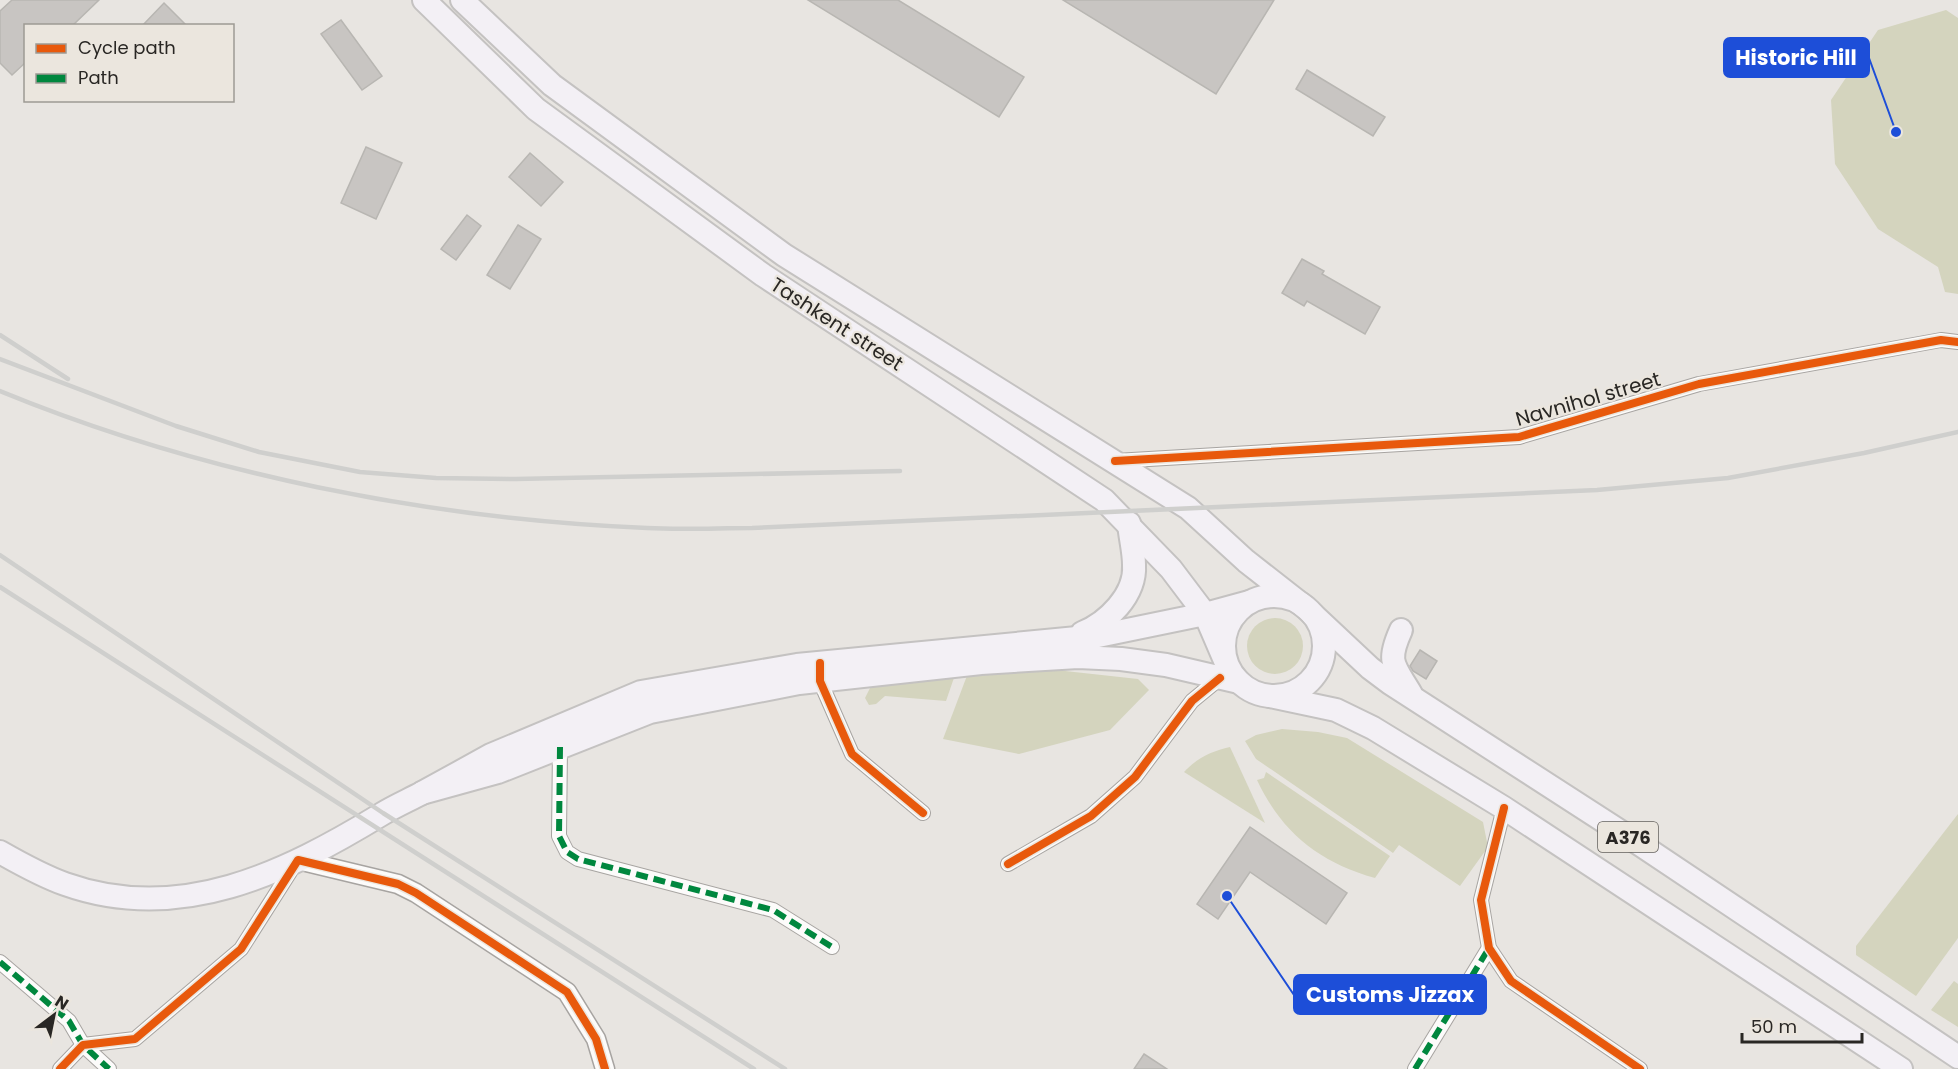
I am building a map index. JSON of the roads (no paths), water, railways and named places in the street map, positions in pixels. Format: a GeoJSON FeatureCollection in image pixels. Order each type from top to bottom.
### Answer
{"type":"FeatureCollection","features":[{"type":"Feature","properties":{"kind":"main road","name":"Tashkent street"},"geometry":{"type":"LineString","coordinates":[[424,0],[536,109],[763,275],[1104,500],[1171,569],[1205,614],[1228,674]]}},
{"type":"Feature","properties":{"kind":"main road","name":"Tashkent street"},"geometry":{"type":"LineString","coordinates":[[462,0],[552,85],[783,255],[1188,508],[1246,561],[1306,608]]}},
{"type":"Feature","properties":{"kind":"main road"},"geometry":{"type":"LineString","coordinates":[[1066,640],[1093,629],[1109,617],[1127,591],[1135,567],[1128,523]]}},
{"type":"Feature","properties":{"kind":"main road"},"geometry":{"type":"LineString","coordinates":[[0,852],[66,884],[116,896],[180,899],[245,884],[298,860],[491,755],[641,692],[820,672],[1098,636],[1205,614],[1266,597],[1285,597],[1306,608],[1316,619],[1323,633],[1322,663],[1314,678],[1301,689],[1287,695],[1270,696]]}},
{"type":"Feature","properties":{"kind":"main road"},"geometry":{"type":"LineString","coordinates":[[1228,674],[1224,649],[1225,635],[1238,611],[1249,602]]}},
{"type":"Feature","properties":{"kind":"main road","name":"A376"},"geometry":{"type":"LineString","coordinates":[[1306,608],[1370,668],[1415,701],[1650,852],[1958,1057]]}},
{"type":"Feature","properties":{"kind":"main road"},"geometry":{"type":"LineString","coordinates":[[1401,630],[1394,647],[1393,664],[1415,701]]}},
{"type":"Feature","properties":{"kind":"main road"},"geometry":{"type":"LineString","coordinates":[[422,793],[498,772],[650,712],[799,683],[820,672],[1078,657],[1121,659],[1228,674],[1259,694],[1336,710],[1353,717],[1504,808],[1901,1069]]}},
{"type":"Feature","properties":{"kind":"street","name":"Navnihol street"},"geometry":{"type":"LineString","coordinates":[[1114,461],[1519,437],[1699,384],[1941,340],[1958,342]]}},
{"type":"Feature","properties":{"kind":"street"},"geometry":{"type":"LineString","coordinates":[[820,672],[852,754],[923,813]]}},
{"type":"Feature","properties":{"kind":"street"},"geometry":{"type":"LineString","coordinates":[[1008,864],[1091,816],[1135,777],[1192,701],[1228,674]]}},
{"type":"Feature","properties":{"kind":"street"},"geometry":{"type":"LineString","coordinates":[[560,747],[559,836],[567,852],[578,859],[773,910],[832,947]]}},
{"type":"Feature","properties":{"kind":"street"},"geometry":{"type":"LineString","coordinates":[[1504,808],[1481,900],[1490,948],[1511,981],[1640,1069]]}},
{"type":"Feature","properties":{"kind":"street"},"geometry":{"type":"LineString","coordinates":[[60,1069],[83,1045],[135,1039],[241,949],[298,860],[398,884],[416,893],[567,992],[596,1039],[605,1069]]}},
{"type":"Feature","properties":{"kind":"street"},"geometry":{"type":"LineString","coordinates":[[1415,1069],[1490,948]]}},
{"type":"Feature","properties":{"kind":"street"},"geometry":{"type":"LineString","coordinates":[[0,962],[69,1021],[83,1045],[109,1069]]}},
{"type":"Feature","properties":{"kind":"railway"},"geometry":{"type":"LineString","coordinates":[[0,335],[68,379]]}},
{"type":"Feature","properties":{"kind":"railway"},"geometry":{"type":"LineString","coordinates":[[0,359],[176,426],[259,452],[360,472],[436,478],[516,479],[900,471]]}},
{"type":"Feature","properties":{"kind":"railway"},"geometry":{"type":"LineString","coordinates":[[0,391],[156,446],[318,487],[400,503],[482,514],[565,523],[660,529],[752,528],[1597,490],[1728,478],[1864,453],[1958,432]]}},
{"type":"Feature","properties":{"kind":"railway"},"geometry":{"type":"LineString","coordinates":[[0,555],[383,813],[785,1069]]}},
{"type":"Feature","properties":{"kind":"railway"},"geometry":{"type":"LineString","coordinates":[[0,587],[754,1069]]}},
{"type":"Feature","properties":{"kind":"place","name":"Historic Hill"},"geometry":{"type":"Point","coordinates":[1896,132]}},
{"type":"Feature","properties":{"kind":"place","name":"Customs Jizzax"},"geometry":{"type":"Point","coordinates":[1227,896]}}]}
